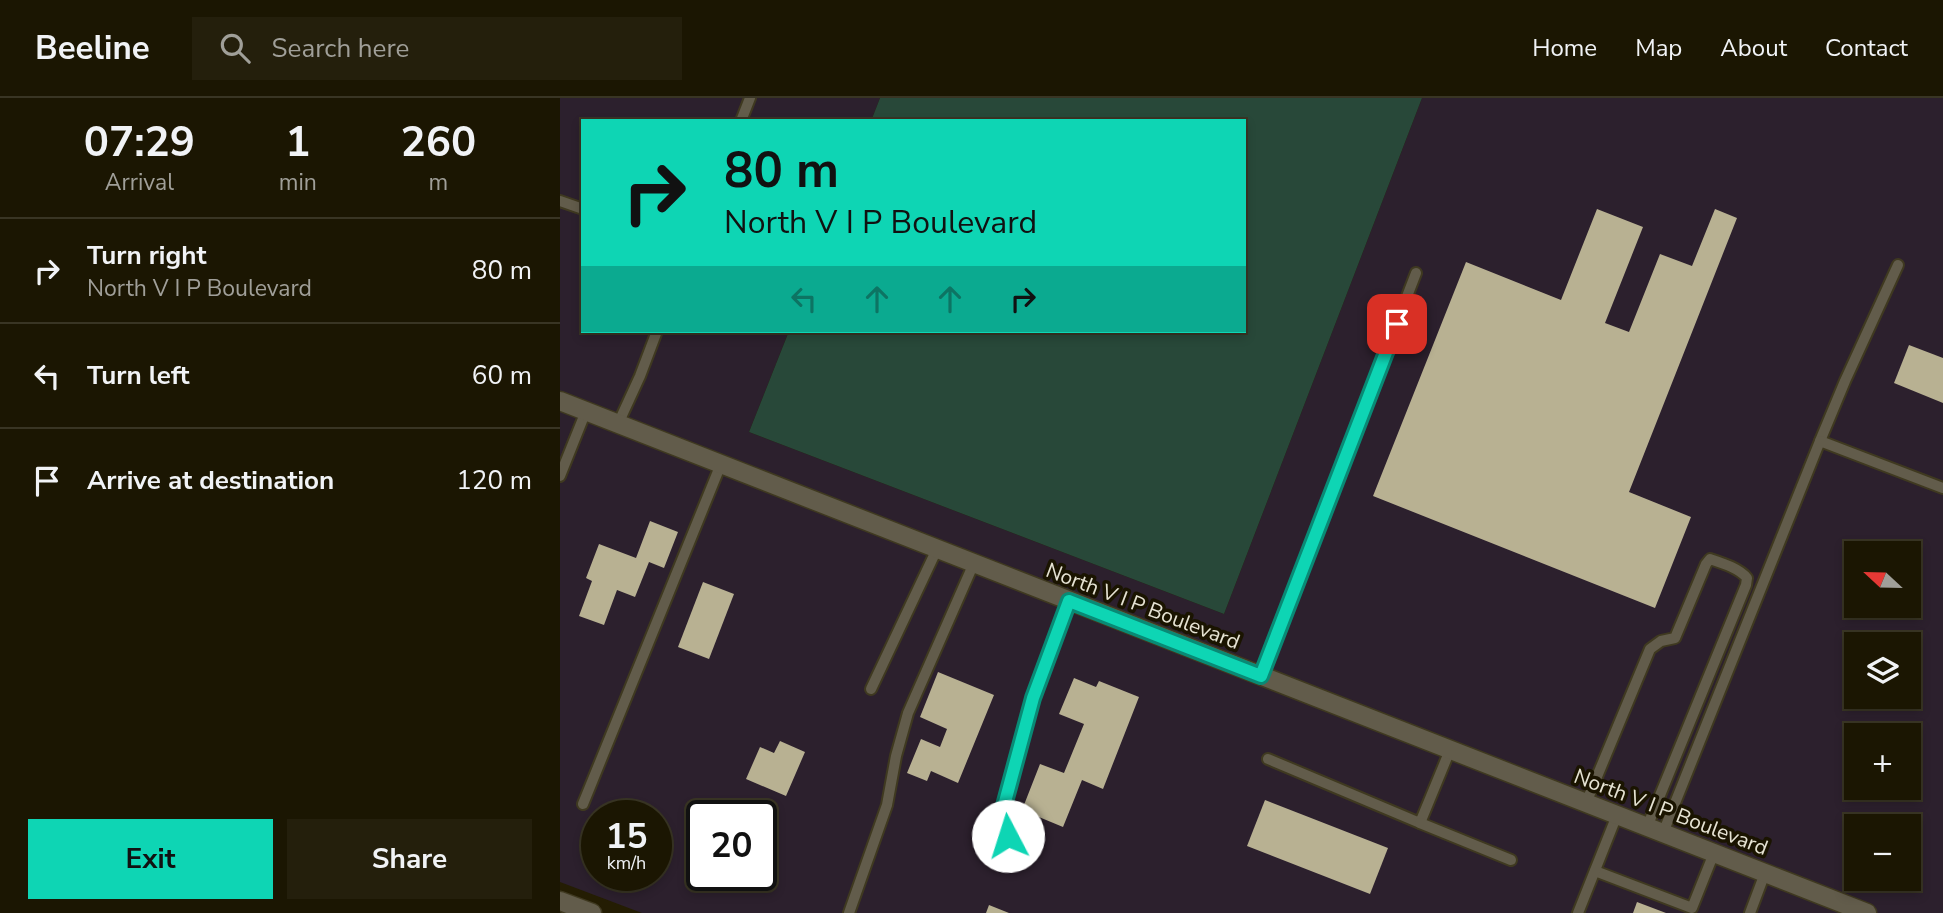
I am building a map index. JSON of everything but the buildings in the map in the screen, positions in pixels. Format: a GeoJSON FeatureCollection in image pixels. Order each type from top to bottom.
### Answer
{"type":"FeatureCollection","features":[{"type":"Feature","properties":{"kind":"street","name":"North V I P Boulevard"},"geometry":{"type":"LineString","coordinates":[[560,401],[1867,913]]}},
{"type":"Feature","properties":{"kind":"street"},"geometry":{"type":"LineString","coordinates":[[560,901],[592,913]]}},
{"type":"Feature","properties":{"kind":"lane"},"geometry":{"type":"LineString","coordinates":[[742,119],[750,98]]}},
{"type":"Feature","properties":{"kind":"lane"},"geometry":{"type":"LineString","coordinates":[[560,201],[581,208]]}},
{"type":"Feature","properties":{"kind":"lane"},"geometry":{"type":"LineString","coordinates":[[1655,830],[1845,381],[1898,265]]}},
{"type":"Feature","properties":{"kind":"lane"},"geometry":{"type":"LineString","coordinates":[[1261,676],[1416,273]]}},
{"type":"Feature","properties":{"kind":"lane"},"geometry":{"type":"LineString","coordinates":[[618,424],[656,333]]}},
{"type":"Feature","properties":{"kind":"lane"},"geometry":{"type":"LineString","coordinates":[[560,476],[586,411]]}},
{"type":"Feature","properties":{"kind":"lane"},"geometry":{"type":"LineString","coordinates":[[1820,440],[1943,488]]}},
{"type":"Feature","properties":{"kind":"lane"},"geometry":{"type":"LineString","coordinates":[[585,800],[720,464]]}},
{"type":"Feature","properties":{"kind":"lane"},"geometry":{"type":"LineString","coordinates":[[871,689],[937,549]]}},
{"type":"Feature","properties":{"kind":"lane"},"geometry":{"type":"LineString","coordinates":[[1586,803],[1650,649],[1661,640],[1675,638],[1706,564],[1710,559],[1717,561],[1743,573],[1747,578],[1746,586],[1655,830]]}},
{"type":"Feature","properties":{"kind":"lane"},"geometry":{"type":"LineString","coordinates":[[849,913],[887,804],[908,713],[974,563]]}},
{"type":"Feature","properties":{"kind":"lane"},"geometry":{"type":"LineString","coordinates":[[1014,860],[1002,813],[1033,698],[1069,601]]}},
{"type":"Feature","properties":{"kind":"lane"},"geometry":{"type":"LineString","coordinates":[[1419,823],[1450,750]]}},
{"type":"Feature","properties":{"kind":"lane"},"geometry":{"type":"LineString","coordinates":[[1268,759],[1511,860]]}},
{"type":"Feature","properties":{"kind":"lane"},"geometry":{"type":"LineString","coordinates":[[1578,913],[1617,815]]}},
{"type":"Feature","properties":{"kind":"lane"},"geometry":{"type":"LineString","coordinates":[[1595,871],[1692,908],[1714,853]]}},
{"type":"Feature","properties":{"kind":"lane"},"geometry":{"type":"LineString","coordinates":[[1750,913],[1765,873]]}},
{"type":"Feature","properties":{"kind":"shaded area"},"geometry":{"type":"Polygon","coordinates":[[[560,98],[880,98],[872,119],[581,119],[581,333],[788,333],[749,432],[1224,614],[1422,98],[1943,98],[1943,913],[642,913],[584,891],[672,891],[672,800],[581,800],[581,890],[560,882],[560,98]]]}},
{"type":"Feature","properties":{"kind":"green space"},"geometry":{"type":"Polygon","coordinates":[[[880,98],[1422,98],[1224,614],[749,432],[788,333],[1246,333],[1246,119],[872,119],[880,98]]]}},
{"type":"Feature","properties":{"kind":"route"},"geometry":{"type":"LineString","coordinates":[[1008,836],[1002,813],[1033,698],[1069,601],[1261,676],[1397,324]]}}]}
